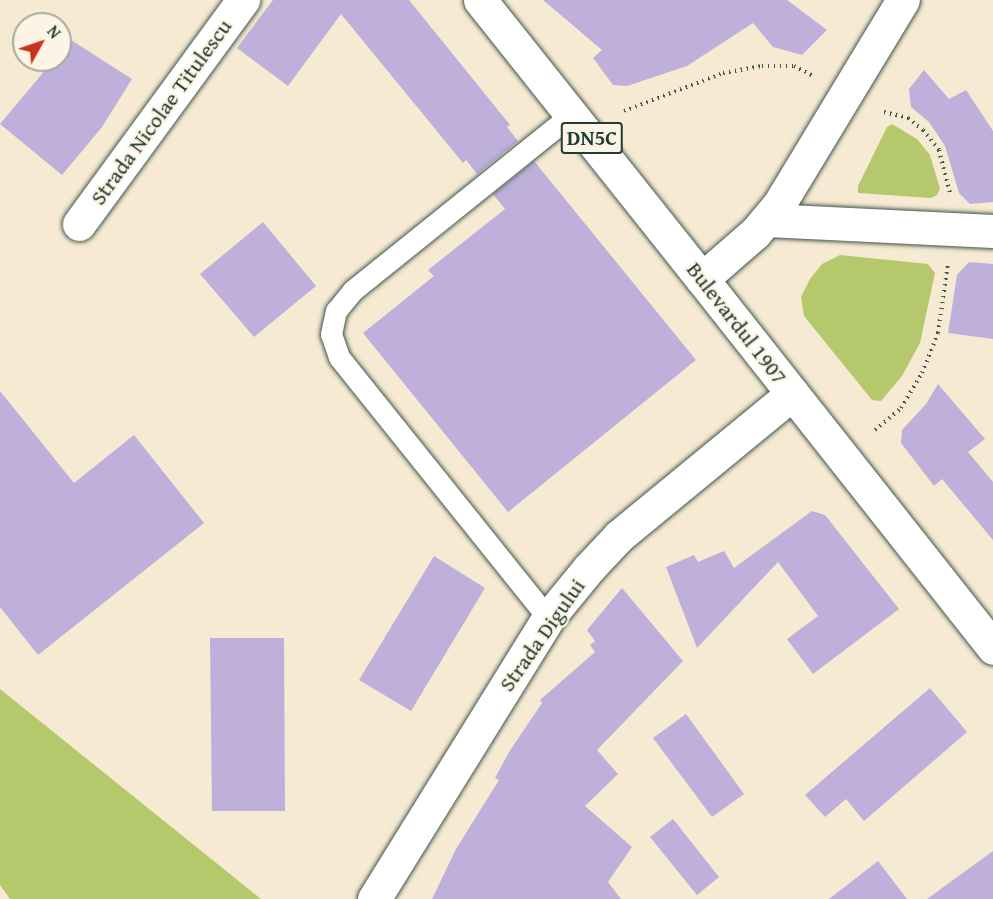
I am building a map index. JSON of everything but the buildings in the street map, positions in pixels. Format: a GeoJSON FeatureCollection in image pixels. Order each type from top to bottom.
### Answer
{"type":"FeatureCollection","features":[{"type":"Feature","properties":{"kind":"main road","name":"Strada Nicolae Titulescu"},"geometry":{"type":"LineString","coordinates":[[79,224],[243,0]]}},
{"type":"Feature","properties":{"kind":"main road","name":"Bulevardul 1907"},"geometry":{"type":"LineString","coordinates":[[480,0],[993,648]]}},
{"type":"Feature","properties":{"kind":"main road"},"geometry":{"type":"LineString","coordinates":[[702,279],[767,220],[903,0]]}},
{"type":"Feature","properties":{"kind":"main road"},"geometry":{"type":"LineString","coordinates":[[767,220],[993,231]]}},
{"type":"Feature","properties":{"kind":"main road","name":"Strada Digului"},"geometry":{"type":"LineString","coordinates":[[374,899],[548,618],[619,536],[792,394]]}},
{"type":"Feature","properties":{"kind":"lane"},"geometry":{"type":"LineString","coordinates":[[548,618],[339,357],[331,334],[336,311],[352,291],[572,114]]}},
{"type":"Feature","properties":{"kind":"path"},"geometry":{"type":"LineString","coordinates":[[624,111],[680,87],[762,66],[794,66],[821,79]]}},
{"type":"Feature","properties":{"kind":"path"},"geometry":{"type":"LineString","coordinates":[[884,112],[908,118],[923,130],[939,150],[951,200]]}},
{"type":"Feature","properties":{"kind":"path"},"geometry":{"type":"LineString","coordinates":[[875,430],[901,408],[922,373],[938,333],[948,253]]}},
{"type":"Feature","properties":{"kind":"green space"},"geometry":{"type":"Polygon","coordinates":[[[892,124],[917,139],[930,155],[940,189],[937,195],[931,198],[858,193],[858,186],[887,127],[892,124]]]}},
{"type":"Feature","properties":{"kind":"green space"},"geometry":{"type":"Polygon","coordinates":[[[840,255],[928,264],[935,273],[920,343],[902,376],[881,401],[872,400],[804,316],[801,297],[810,279],[822,264],[840,255]]]}},
{"type":"Feature","properties":{"kind":"green space"},"geometry":{"type":"Polygon","coordinates":[[[0,689],[261,899],[10,899],[0,885],[0,689]]]}}]}
